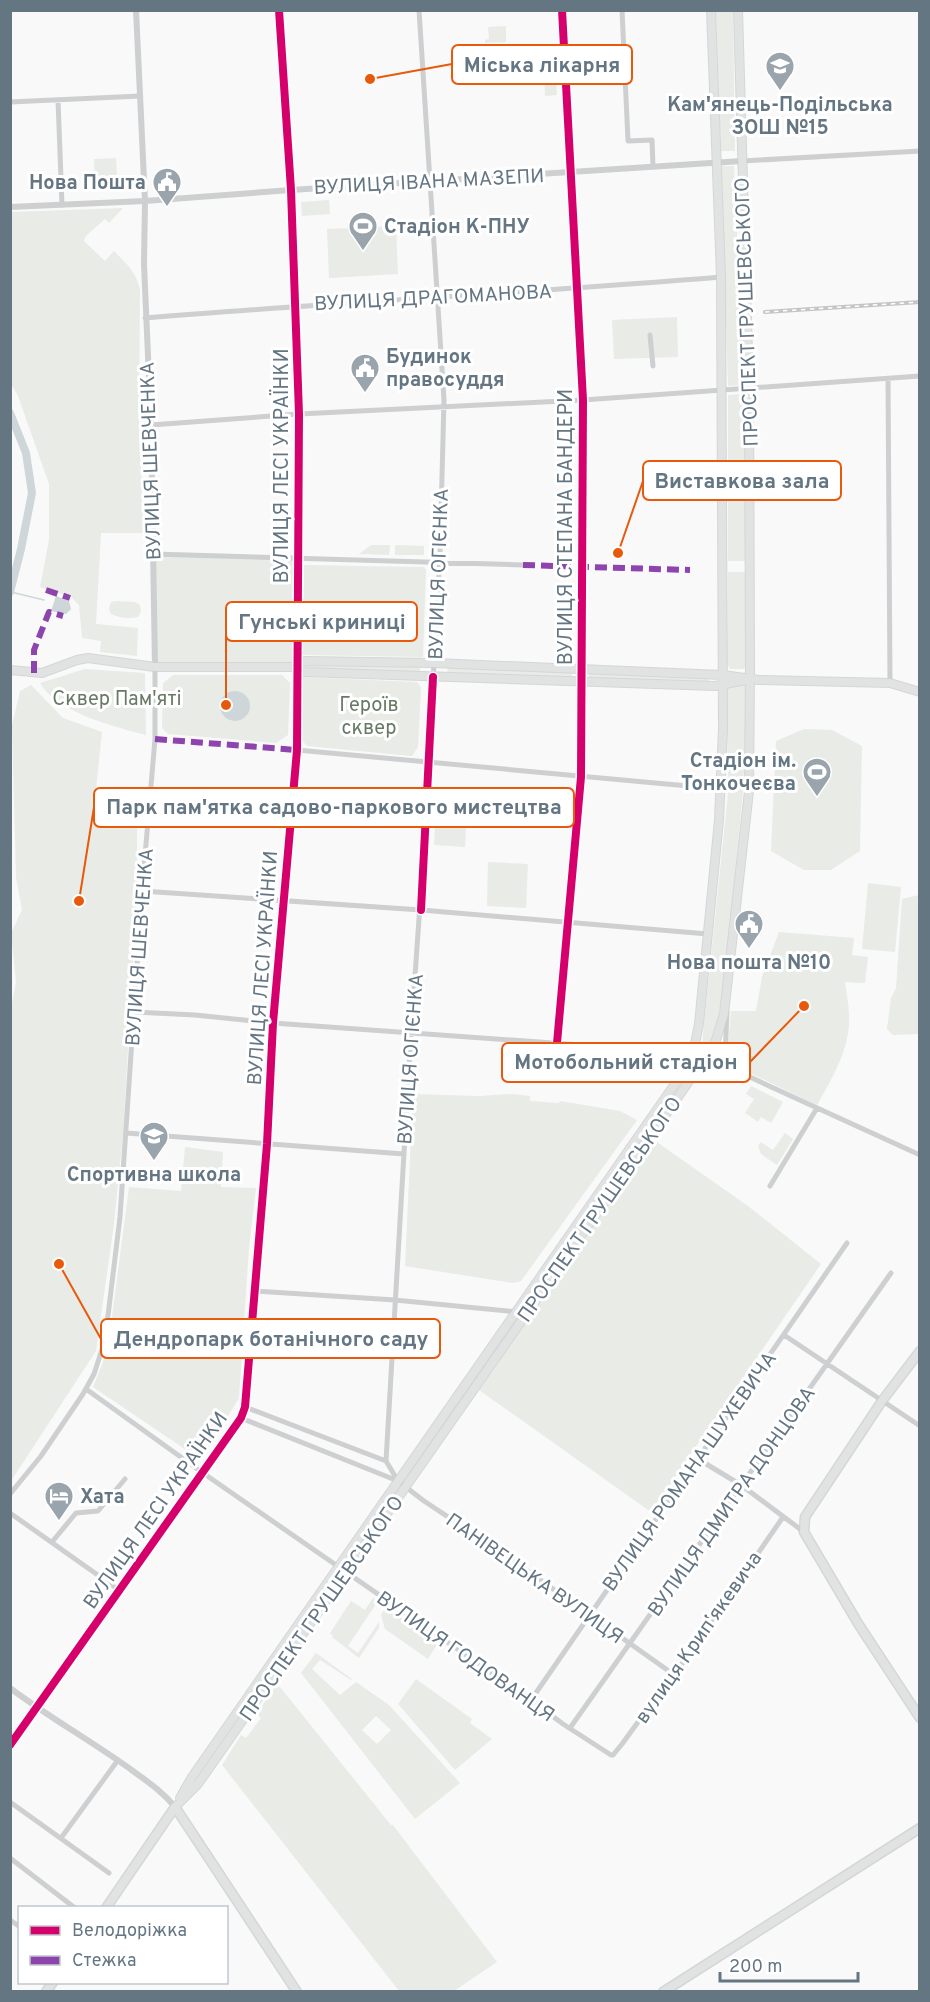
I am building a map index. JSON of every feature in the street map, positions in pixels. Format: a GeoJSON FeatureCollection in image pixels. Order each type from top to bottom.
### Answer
{"type":"FeatureCollection","features":[{"type":"Feature","properties":{"kind":"main road","name":"ПРОСПЕКТ ГРУШЕВСЬКОГО"},"geometry":{"type":"LineString","coordinates":[[342,1569],[398,1481],[679,1078],[693,1053],[699,1024],[721,789],[723,686],[721,277],[711,10]]}},
{"type":"Feature","properties":{"kind":"main road","name":"ПРОСПЕКТ ГРУШЕВСЬКОГО"},"geometry":{"type":"LineString","coordinates":[[107,1906],[175,1807],[192,1777],[342,1569],[406,1486],[706,1057],[720,1029],[727,991],[748,791],[750,680],[749,389],[738,10]]}},
{"type":"Feature","properties":{"kind":"main road"},"geometry":{"type":"LineString","coordinates":[[10,670],[42,673],[88,658],[155,667],[297,666],[305,661],[434,663],[723,675],[750,680],[890,683],[920,692]]}},
{"type":"Feature","properties":{"kind":"main road"},"geometry":{"type":"LineString","coordinates":[[297,666],[305,672],[723,686],[750,680]]}},
{"type":"Feature","properties":{"kind":"main road"},"geometry":{"type":"LineString","coordinates":[[920,1351],[882,1401],[805,1517],[804,1533],[859,1625],[920,1718]]}},
{"type":"Feature","properties":{"kind":"main road"},"geometry":{"type":"LineString","coordinates":[[175,1807],[297,1992]]}},
{"type":"Feature","properties":{"kind":"main road"},"geometry":{"type":"LineString","coordinates":[[663,1992],[920,1828]]}},
{"type":"Feature","properties":{"kind":"street","name":"ВУЛИЦЯ ШЕВЧЕНКА"},"geometry":{"type":"LineString","coordinates":[[10,1494],[41,1456],[86,1389],[101,1356],[108,1319],[120,1217],[142,891],[155,739],[151,424],[145,318],[145,201],[136,10]]}},
{"type":"Feature","properties":{"kind":"street","name":"ВУЛИЦЯ ЛЕСІ УКРАЇНКИ"},"geometry":{"type":"LineString","coordinates":[[10,1745],[203,1473],[241,1418],[245,1407],[267,1144],[273,1023],[297,750],[299,414],[291,189],[279,10]]}},
{"type":"Feature","properties":{"kind":"street","name":"ВУЛИЦЯ ОГІЄНКА"},"geometry":{"type":"LineString","coordinates":[[386,1461],[411,1033],[421,910],[439,563],[444,408],[439,298],[419,10]]}},
{"type":"Feature","properties":{"kind":"street","name":"ВУЛИЦЯ СТЕПАНА БАНДЕРИ"},"geometry":{"type":"LineString","coordinates":[[557,1043],[581,777],[583,400],[562,10]]}},
{"type":"Feature","properties":{"kind":"street"},"geometry":{"type":"LineString","coordinates":[[622,10],[628,141],[652,140],[653,166]]}},
{"type":"Feature","properties":{"kind":"street"},"geometry":{"type":"LineString","coordinates":[[10,102],[140,96]]}},
{"type":"Feature","properties":{"kind":"street"},"geometry":{"type":"LineString","coordinates":[[58,100],[62,205]]}},
{"type":"Feature","properties":{"kind":"street","name":"ВУЛИЦЯ ІВАНА МАЗЕПИ"},"geometry":{"type":"LineString","coordinates":[[10,207],[145,201],[291,189],[920,151]]}},
{"type":"Feature","properties":{"kind":"street","name":"ВУЛИЦЯ ДРАГОМАНОВА"},"geometry":{"type":"LineString","coordinates":[[145,318],[296,305],[439,298],[721,277]]}},
{"type":"Feature","properties":{"kind":"street"},"geometry":{"type":"LineString","coordinates":[[650,335],[653,366]]}},
{"type":"Feature","properties":{"kind":"street"},"geometry":{"type":"LineString","coordinates":[[151,424],[583,400],[920,376]]}},
{"type":"Feature","properties":{"kind":"street"},"geometry":{"type":"LineString","coordinates":[[888,378],[890,683]]}},
{"type":"Feature","properties":{"kind":"street"},"geometry":{"type":"LineString","coordinates":[[153,554],[524,565]]}},
{"type":"Feature","properties":{"kind":"street"},"geometry":{"type":"LineString","coordinates":[[297,750],[721,789]]}},
{"type":"Feature","properties":{"kind":"street"},"geometry":{"type":"LineString","coordinates":[[142,891],[421,910],[708,934]]}},
{"type":"Feature","properties":{"kind":"street"},"geometry":{"type":"LineString","coordinates":[[727,991],[725,1056],[731,1068]]}},
{"type":"Feature","properties":{"kind":"street"},"geometry":{"type":"LineString","coordinates":[[134,1012],[693,1053],[731,1068],[920,1155]]}},
{"type":"Feature","properties":{"kind":"street"},"geometry":{"type":"LineString","coordinates":[[770,1186],[817,1108]]}},
{"type":"Feature","properties":{"kind":"street"},"geometry":{"type":"LineString","coordinates":[[126,1133],[404,1154]]}},
{"type":"Feature","properties":{"kind":"street","name":"ВУЛИЦЯ РОМАНА ШУХЕВИЧА"},"geometry":{"type":"LineString","coordinates":[[531,1700],[847,1243]]}},
{"type":"Feature","properties":{"kind":"street","name":"ВУЛИЦЯ ДМИТРА ДОНЦОВА"},"geometry":{"type":"LineString","coordinates":[[570,1728],[891,1273]]}},
{"type":"Feature","properties":{"kind":"street"},"geometry":{"type":"LineString","coordinates":[[255,1291],[395,1300],[517,1312]]}},
{"type":"Feature","properties":{"kind":"street"},"geometry":{"type":"LineString","coordinates":[[783,1335],[920,1426]]}},
{"type":"Feature","properties":{"kind":"street","name":"ВУЛИЦЯ ГОДОВАНЦЯ"},"geometry":{"type":"LineString","coordinates":[[86,1389],[203,1473],[611,1755]]}},
{"type":"Feature","properties":{"kind":"street"},"geometry":{"type":"LineString","coordinates":[[245,1407],[386,1461]]}},
{"type":"Feature","properties":{"kind":"street","name":"ПАНІВЕЦЬКА ВУЛИЦЯ"},"geometry":{"type":"LineString","coordinates":[[241,1418],[398,1481],[423,1501],[498,1550],[673,1674]]}},
{"type":"Feature","properties":{"kind":"street"},"geometry":{"type":"LineString","coordinates":[[698,1459],[741,1485],[804,1533]]}},
{"type":"Feature","properties":{"kind":"street","name":"ПАНІВЕЦЬКА ВУЛИЦЯ"},"geometry":{"type":"LineString","coordinates":[[386,1461],[398,1481]]}},
{"type":"Feature","properties":{"kind":"street"},"geometry":{"type":"LineString","coordinates":[[52,1542],[76,1513],[98,1511],[125,1479]]}},
{"type":"Feature","properties":{"kind":"street"},"geometry":{"type":"LineString","coordinates":[[10,1513],[119,1590]]}},
{"type":"Feature","properties":{"kind":"street","name":"вулиця Крипʼякевича"},"geometry":{"type":"LineString","coordinates":[[611,1755],[622,1744],[681,1665],[783,1517]]}},
{"type":"Feature","properties":{"kind":"street"},"geometry":{"type":"LineString","coordinates":[[10,1688],[118,1760],[166,1796],[175,1807]]}},
{"type":"Feature","properties":{"kind":"street"},"geometry":{"type":"LineString","coordinates":[[62,1838],[118,1760]]}},
{"type":"Feature","properties":{"kind":"street"},"geometry":{"type":"LineString","coordinates":[[10,1802],[109,1873]]}},
{"type":"Feature","properties":{"kind":"street"},"geometry":{"type":"LineString","coordinates":[[10,1858],[72,1906]]}},
{"type":"Feature","properties":{"kind":"green space"},"geometry":{"type":"Polygon","coordinates":[[[716,11],[733,11],[735,151],[721,151],[716,11]]]}},
{"type":"Feature","properties":{"kind":"green space"},"geometry":{"type":"Polygon","coordinates":[[[506,26],[506,42],[485,43],[485,40],[489,39],[488,27],[506,26]]]}},
{"type":"Feature","properties":{"kind":"green space"},"geometry":{"type":"Polygon","coordinates":[[[544,69],[555,69],[557,95],[545,96],[544,69]]]}},
{"type":"Feature","properties":{"kind":"green space"},"geometry":{"type":"Polygon","coordinates":[[[116,158],[117,177],[95,178],[94,159],[116,158]]]}},
{"type":"Feature","properties":{"kind":"green space"},"geometry":{"type":"Polygon","coordinates":[[[721,166],[734,166],[744,385],[728,386],[721,166]]]}},
{"type":"Feature","properties":{"kind":"green space"},"geometry":{"type":"Polygon","coordinates":[[[329,200],[330,214],[302,216],[301,202],[329,200]]]}},
{"type":"Feature","properties":{"kind":"green space"},"geometry":{"type":"Polygon","coordinates":[[[123,208],[109,223],[105,219],[86,236],[84,241],[105,261],[114,251],[133,273],[140,289],[139,425],[144,533],[101,533],[96,624],[138,628],[137,656],[100,652],[101,641],[82,638],[79,605],[71,597],[40,587],[49,540],[49,484],[18,396],[11,384],[11,212],[123,208]]]}},
{"type":"Feature","properties":{"kind":"green space","name":"Стадіон К-ПНУ"},"geometry":{"type":"Polygon","coordinates":[[[396,226],[398,274],[329,278],[327,229],[396,226]]]}},
{"type":"Feature","properties":{"kind":"green space"},"geometry":{"type":"Polygon","coordinates":[[[677,317],[678,357],[614,359],[612,320],[677,317]]]}},
{"type":"Feature","properties":{"kind":"green space"},"geometry":{"type":"Polygon","coordinates":[[[745,394],[746,561],[728,561],[728,395],[745,394]]]}},
{"type":"Feature","properties":{"kind":"green space"},"geometry":{"type":"Polygon","coordinates":[[[371,545],[390,545],[389,555],[359,554],[371,545]]]}},
{"type":"Feature","properties":{"kind":"green space"},"geometry":{"type":"Polygon","coordinates":[[[395,545],[424,546],[424,555],[395,555],[395,545]]]}},
{"type":"Feature","properties":{"kind":"green space"},"geometry":{"type":"Polygon","coordinates":[[[153,554],[298,559],[297,667],[155,667],[153,554]]]}},
{"type":"Feature","properties":{"kind":"green space"},"geometry":{"type":"Polygon","coordinates":[[[304,565],[424,567],[426,570],[423,657],[302,655],[304,565]]]}},
{"type":"Feature","properties":{"kind":"green space"},"geometry":{"type":"Polygon","coordinates":[[[728,572],[746,572],[747,664],[744,669],[730,669],[727,664],[728,572]]]}},
{"type":"Feature","properties":{"kind":"green space"},"geometry":{"type":"Polygon","coordinates":[[[111,602],[135,602],[140,605],[141,612],[138,617],[123,618],[110,613],[111,602]]]}},
{"type":"Feature","properties":{"kind":"green space"},"geometry":{"type":"Polygon","coordinates":[[[307,664],[420,665],[420,674],[307,669],[307,664]]]}},
{"type":"Feature","properties":{"kind":"green space"},"geometry":{"type":"Polygon","coordinates":[[[448,667],[572,673],[572,677],[447,673],[448,667]]]}},
{"type":"Feature","properties":{"kind":"green space","name":"Сквер Пам'яті"},"geometry":{"type":"Polygon","coordinates":[[[85,669],[145,673],[146,735],[103,723],[72,710],[48,693],[40,683],[85,669]]]}},
{"type":"Feature","properties":{"kind":"green space"},"geometry":{"type":"Polygon","coordinates":[[[589,673],[709,678],[709,682],[589,678],[589,673]]]}},
{"type":"Feature","properties":{"kind":"green space"},"geometry":{"type":"Polygon","coordinates":[[[173,675],[282,675],[290,683],[288,735],[276,743],[168,734],[162,728],[163,683],[173,675]]]}},
{"type":"Feature","properties":{"kind":"green space","name":"Героїв сквер"},"geometry":{"type":"Polygon","coordinates":[[[302,677],[417,682],[421,687],[418,747],[412,756],[307,746],[300,738],[302,677]]]}},
{"type":"Feature","properties":{"kind":"green space"},"geometry":{"type":"Polygon","coordinates":[[[743,684],[747,689],[743,791],[724,987],[716,1029],[709,1045],[702,1044],[728,793],[727,689],[731,685],[743,684]]]}},
{"type":"Feature","properties":{"kind":"green space"},"geometry":{"type":"Polygon","coordinates":[[[31,685],[63,718],[102,732],[96,789],[106,811],[107,826],[137,827],[137,893],[123,1134],[114,1224],[96,1351],[11,1481],[10,1014],[16,982],[11,933],[22,910],[16,878],[12,726],[20,691],[31,685]]]}},
{"type":"Feature","properties":{"kind":"green space","name":"Стадіон ім. Тонкочеєва"},"geometry":{"type":"Polygon","coordinates":[[[804,729],[832,730],[862,746],[860,851],[831,870],[804,870],[771,851],[776,741],[804,729]]]}},
{"type":"Feature","properties":{"kind":"green space"},"geometry":{"type":"Polygon","coordinates":[[[436,809],[467,811],[465,847],[434,845],[436,809]]]}},
{"type":"Feature","properties":{"kind":"green space"},"geometry":{"type":"Polygon","coordinates":[[[488,862],[528,864],[526,908],[487,906],[488,862]]]}},
{"type":"Feature","properties":{"kind":"green space"},"geometry":{"type":"Polygon","coordinates":[[[868,883],[901,887],[895,952],[862,949],[868,883]]]}},
{"type":"Feature","properties":{"kind":"green space"},"geometry":{"type":"Polygon","coordinates":[[[919,895],[919,1034],[893,1035],[887,1029],[891,998],[896,988],[902,899],[919,895]]]}},
{"type":"Feature","properties":{"kind":"green space"},"geometry":{"type":"Polygon","coordinates":[[[779,932],[854,938],[852,955],[868,957],[865,983],[845,982],[849,1014],[848,1035],[838,1067],[817,1105],[731,1064],[727,1056],[731,1011],[756,1011],[762,977],[779,932]]]}},
{"type":"Feature","properties":{"kind":"green space"},"geometry":{"type":"Polygon","coordinates":[[[751,1086],[783,1102],[771,1123],[761,1117],[758,1122],[745,1113],[754,1099],[746,1094],[751,1086]]]}},
{"type":"Feature","properties":{"kind":"green space"},"geometry":{"type":"Polygon","coordinates":[[[413,1094],[530,1096],[530,1101],[559,1103],[560,1101],[620,1111],[637,1120],[521,1281],[513,1283],[405,1266],[413,1094]]]}},
{"type":"Feature","properties":{"kind":"green space"},"geometry":{"type":"Polygon","coordinates":[[[785,1133],[793,1139],[777,1165],[761,1154],[758,1146],[761,1142],[773,1150],[785,1133]]]}},
{"type":"Feature","properties":{"kind":"green space"},"geometry":{"type":"Polygon","coordinates":[[[654,1140],[748,1206],[821,1264],[651,1512],[479,1390],[654,1140]]]}},
{"type":"Feature","properties":{"kind":"green space"},"geometry":{"type":"Polygon","coordinates":[[[185,1147],[223,1152],[221,1187],[256,1188],[249,1248],[239,1398],[201,1460],[93,1387],[103,1362],[110,1332],[129,1187],[181,1191],[185,1147]]]}},
{"type":"Feature","properties":{"kind":"green space"},"geometry":{"type":"Polygon","coordinates":[[[373,1598],[378,1601],[348,1646],[358,1653],[379,1622],[379,1628],[359,1658],[330,1633],[351,1601],[365,1610],[373,1598]]]}},
{"type":"Feature","properties":{"kind":"green space"},"geometry":{"type":"Polygon","coordinates":[[[386,1607],[438,1643],[428,1659],[385,1629],[381,1615],[386,1607]]]}},
{"type":"Feature","properties":{"kind":"green space"},"geometry":{"type":"Polygon","coordinates":[[[316,1653],[352,1679],[320,1660],[312,1669],[340,1695],[356,1682],[389,1705],[460,1783],[415,1819],[301,1673],[316,1653]],[[376,1716],[362,1730],[377,1744],[391,1730],[376,1716]]]}},
{"type":"Feature","properties":{"kind":"green space"},"geometry":{"type":"Polygon","coordinates":[[[416,1679],[472,1719],[470,1723],[492,1739],[455,1770],[398,1704],[416,1679]]]}},
{"type":"Feature","properties":{"kind":"green space"},"geometry":{"type":"Polygon","coordinates":[[[280,1687],[393,1825],[497,1962],[454,1991],[399,1991],[222,1765],[241,1735],[246,1738],[261,1718],[257,1714],[273,1689],[280,1687]]]}},
{"type":"Feature","properties":{"kind":"shaded area"},"geometry":{"type":"Polygon","coordinates":[[[56,596],[69,601],[71,609],[66,614],[51,611],[56,596]]]}},
{"type":"Feature","properties":{"kind":"shaded area"},"geometry":{"type":"Polygon","coordinates":[[[235,691],[246,695],[250,706],[246,717],[235,721],[224,717],[220,706],[224,695],[235,691]]]}},
{"type":"Feature","properties":{"kind":"waterway"},"geometry":{"type":"LineString","coordinates":[[10,413],[26,453],[32,493],[10,592]]}},
{"type":"Feature","properties":{"kind":"waterway"},"geometry":{"type":"LineString","coordinates":[[11,592],[44,600]]}},
{"type":"Feature","properties":{"kind":"railway"},"geometry":{"type":"LineString","coordinates":[[765,312],[920,302]]}},
{"type":"Feature","properties":{"kind":"marked path"},"geometry":{"type":"LineString","coordinates":[[523,565],[690,570]]}},
{"type":"Feature","properties":{"kind":"marked path"},"geometry":{"type":"LineString","coordinates":[[46,590],[70,598]]}},
{"type":"Feature","properties":{"kind":"marked path"},"geometry":{"type":"LineString","coordinates":[[34,673],[34,650],[49,612],[63,616]]}},
{"type":"Feature","properties":{"kind":"marked path"},"geometry":{"type":"LineString","coordinates":[[155,739],[297,750]]}},
{"type":"Feature","properties":{"kind":"cycle path"},"geometry":{"type":"LineString","coordinates":[[10,1745],[241,1418],[245,1407],[267,1144],[273,1023],[297,750],[299,414],[291,190],[279,10]]}},
{"type":"Feature","properties":{"kind":"cycle path"},"geometry":{"type":"LineString","coordinates":[[557,1043],[581,777],[583,400],[562,10]]}},
{"type":"Feature","properties":{"kind":"cycle path"},"geometry":{"type":"LineString","coordinates":[[421,910],[433,677]]}},
{"type":"Feature","properties":{"kind":"place","name":"Міська лікарня"},"geometry":{"type":"Point","coordinates":[370,79]}},
{"type":"Feature","properties":{"kind":"place","name":"Кам'янець-Подільська ЗОШ №15"},"geometry":{"type":"Point","coordinates":[780,92]}},
{"type":"Feature","properties":{"kind":"place","name":"Нова Пошта"},"geometry":{"type":"Point","coordinates":[167,208]}},
{"type":"Feature","properties":{"kind":"place","name":"Стадіон К-ПНУ"},"geometry":{"type":"Point","coordinates":[363,252]}},
{"type":"Feature","properties":{"kind":"place","name":"Будинок правосуддя"},"geometry":{"type":"Point","coordinates":[365,394]}},
{"type":"Feature","properties":{"kind":"place","name":"Виставкова зала"},"geometry":{"type":"Point","coordinates":[618,553]}},
{"type":"Feature","properties":{"kind":"place","name":"Гунські криниці"},"geometry":{"type":"Point","coordinates":[226,705]}},
{"type":"Feature","properties":{"kind":"place","name":"Стадіон ім. Тонкочеєва"},"geometry":{"type":"Point","coordinates":[817,798]}},
{"type":"Feature","properties":{"kind":"place","name":"Парк пам'ятка садово-паркового мистецтва"},"geometry":{"type":"Point","coordinates":[79,901]}},
{"type":"Feature","properties":{"kind":"place","name":"Нова пошта №10"},"geometry":{"type":"Point","coordinates":[749,950]}},
{"type":"Feature","properties":{"kind":"place","name":"Мотобольний стадіон"},"geometry":{"type":"Point","coordinates":[804,1006]}},
{"type":"Feature","properties":{"kind":"place","name":"Спортивна школа"},"geometry":{"type":"Point","coordinates":[154,1162]}},
{"type":"Feature","properties":{"kind":"place","name":"Дендропарк ботанічного саду"},"geometry":{"type":"Point","coordinates":[59,1264]}},
{"type":"Feature","properties":{"kind":"place","name":"Хата"},"geometry":{"type":"Point","coordinates":[59,1522]}}]}
